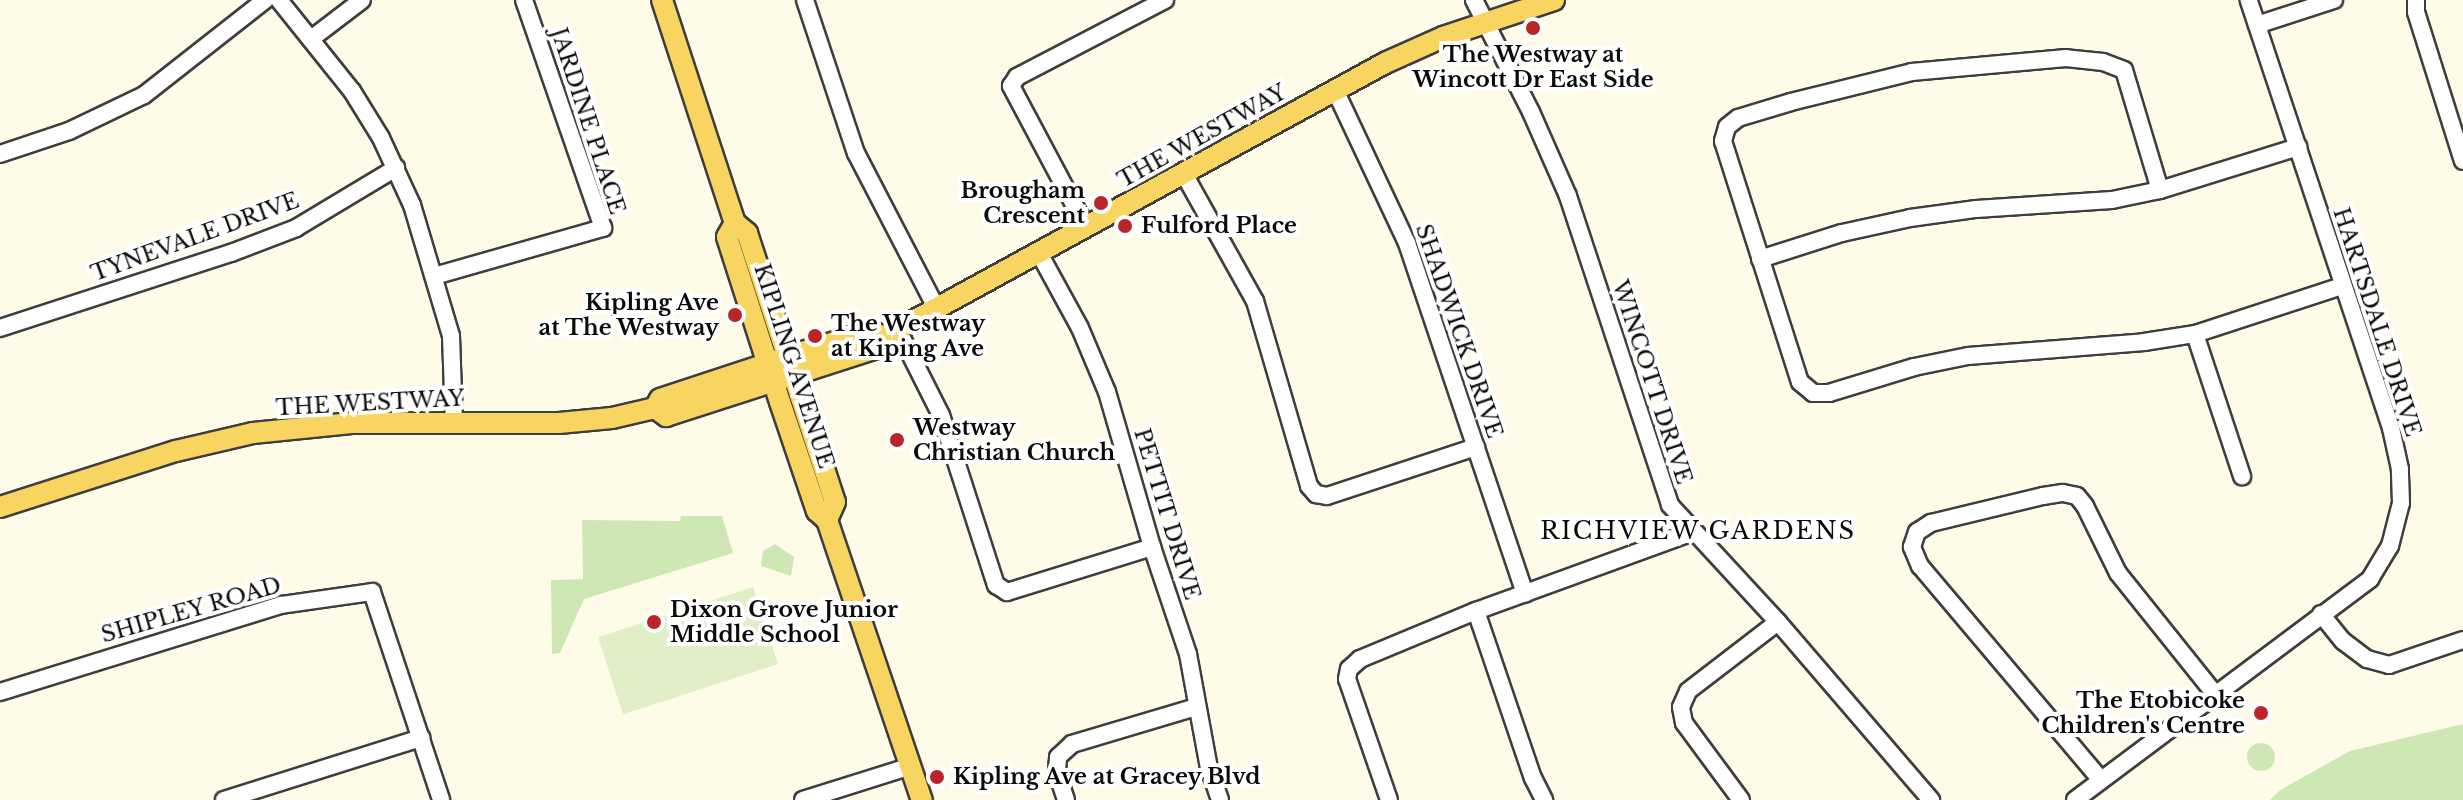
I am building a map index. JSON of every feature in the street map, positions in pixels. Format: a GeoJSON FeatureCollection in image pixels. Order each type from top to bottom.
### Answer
{"type":"FeatureCollection","features":[{"type":"Feature","properties":{"kind":"main road","name":"KIPLING AVENUE"},"geometry":{"type":"LineString","coordinates":[[662,0],[735,223],[727,237],[835,502],[827,520],[922,800]]}},
{"type":"Feature","properties":{"kind":"main road","name":"THE WESTWAY"},"geometry":{"type":"LineString","coordinates":[[0,507],[176,451],[253,433],[341,424],[579,422],[655,408],[666,416],[781,370],[879,347],[891,334],[1335,90],[1423,46],[1554,0]]}},
{"type":"Feature","properties":{"kind":"street"},"geometry":{"type":"LineString","coordinates":[[0,154],[69,131],[144,95],[265,0]]}},
{"type":"Feature","properties":{"kind":"street"},"geometry":{"type":"LineString","coordinates":[[279,0],[352,91],[396,168],[434,276],[451,336],[454,422]]}},
{"type":"Feature","properties":{"kind":"street"},"geometry":{"type":"LineString","coordinates":[[311,39],[362,0]]}},
{"type":"Feature","properties":{"kind":"street","name":"JARDINE PLACE"},"geometry":{"type":"LineString","coordinates":[[434,276],[603,228],[524,0]]}},
{"type":"Feature","properties":{"kind":"street"},"geometry":{"type":"LineString","coordinates":[[805,0],[856,153],[937,309]]}},
{"type":"Feature","properties":{"kind":"street"},"geometry":{"type":"LineString","coordinates":[[1086,227],[1011,86],[1017,77],[1165,0]]}},
{"type":"Feature","properties":{"kind":"street","name":"WINCOTT DRIVE"},"geometry":{"type":"LineString","coordinates":[[1474,0],[1549,150],[1568,196],[1662,488],[1677,516],[1778,622],[1931,800]]}},
{"type":"Feature","properties":{"kind":"street","name":"HARTSDALE DRIVE"},"geometry":{"type":"LineString","coordinates":[[2075,800],[2370,579],[2390,546],[2401,503],[2400,469],[2391,428],[2249,0]]}},
{"type":"Feature","properties":{"kind":"street"},"geometry":{"type":"LineString","coordinates":[[2257,25],[2334,0]]}},
{"type":"Feature","properties":{"kind":"street"},"geometry":{"type":"LineString","coordinates":[[2416,0],[2416,12],[2463,161]]}},
{"type":"Feature","properties":{"kind":"street"},"geometry":{"type":"LineString","coordinates":[[2160,190],[2124,70],[2103,62],[2066,58],[1912,72],[1738,118],[1727,127],[1723,141],[1800,382],[1813,393],[1829,393],[1914,367],[1968,356],[2144,342],[2195,334],[2342,286]]}},
{"type":"Feature","properties":{"kind":"street","name":"SHADWICK DRIVE"},"geometry":{"type":"LineString","coordinates":[[1335,90],[1407,243],[1525,594]]}},
{"type":"Feature","properties":{"kind":"street"},"geometry":{"type":"LineString","coordinates":[[1760,259],[1842,233],[1910,218],[1976,209],[2112,200],[2160,190],[2298,147]]}},
{"type":"Feature","properties":{"kind":"street","name":"TYNEVALE DRIVE"},"geometry":{"type":"LineString","coordinates":[[0,328],[231,253],[296,228],[396,168]]}},
{"type":"Feature","properties":{"kind":"street"},"geometry":{"type":"LineString","coordinates":[[1184,174],[1255,301],[1309,486],[1316,494],[1327,496],[1476,447]]}},
{"type":"Feature","properties":{"kind":"street","name":"PETTIT DRIVE"},"geometry":{"type":"LineString","coordinates":[[1039,253],[1080,328],[1107,392],[1152,547],[1188,654],[1209,768],[1220,800]]}},
{"type":"Feature","properties":{"kind":"street"},"geometry":{"type":"LineString","coordinates":[[891,334],[941,415],[996,585],[1007,592],[1152,547]]}},
{"type":"Feature","properties":{"kind":"street"},"geometry":{"type":"LineString","coordinates":[[2195,334],[2242,476]]}},
{"type":"Feature","properties":{"kind":"street"},"geometry":{"type":"LineString","coordinates":[[2101,780],[1920,566],[1912,547],[1917,532],[1931,523],[2043,496],[2063,493],[2077,496],[2118,573],[2215,694]]}},
{"type":"Feature","properties":{"kind":"street"},"geometry":{"type":"LineString","coordinates":[[1389,800],[1347,679],[1349,669],[1360,659],[1476,611],[1693,532]]}},
{"type":"Feature","properties":{"kind":"street","name":"SHIPLEY ROAD"},"geometry":{"type":"LineString","coordinates":[[0,692],[281,605],[372,592],[441,800]]}},
{"type":"Feature","properties":{"kind":"street"},"geometry":{"type":"LineString","coordinates":[[1476,611],[1533,778],[1544,800]]}},
{"type":"Feature","properties":{"kind":"street"},"geometry":{"type":"LineString","coordinates":[[2321,614],[2343,641],[2367,659],[2389,665],[2463,640]]}},
{"type":"Feature","properties":{"kind":"street"},"geometry":{"type":"LineString","coordinates":[[1741,800],[1684,723],[1681,707],[1688,691],[1778,622]]}},
{"type":"Feature","properties":{"kind":"street"},"geometry":{"type":"LineString","coordinates":[[1066,800],[1057,772],[1058,757],[1072,744],[1196,707]]}},
{"type":"Feature","properties":{"kind":"street"},"geometry":{"type":"LineString","coordinates":[[224,800],[421,738]]}},
{"type":"Feature","properties":{"kind":"street"},"geometry":{"type":"LineString","coordinates":[[803,800],[911,766]]}},
{"type":"Feature","properties":{"kind":"green space"},"geometry":{"type":"Polygon","coordinates":[[[681,516],[722,516],[733,553],[584,599],[560,653],[552,654],[551,580],[583,579],[582,520],[680,521],[681,516]]]}},
{"type":"Feature","properties":{"kind":"green space"},"geometry":{"type":"Polygon","coordinates":[[[775,544],[794,557],[791,576],[761,566],[763,551],[775,544]]]}},
{"type":"Feature","properties":{"kind":"green space"},"geometry":{"type":"Polygon","coordinates":[[[753,587],[778,664],[623,714],[598,637],[753,587]]]}},
{"type":"Feature","properties":{"kind":"green space"},"geometry":{"type":"Polygon","coordinates":[[[2463,724],[2463,800],[2270,800],[2280,790],[2350,751],[2463,724]]]}},
{"type":"Feature","properties":{"kind":"green space"},"geometry":{"type":"Polygon","coordinates":[[[2261,743],[2271,747],[2275,757],[2271,767],[2261,771],[2251,767],[2247,757],[2251,747],[2261,743]]]}},
{"type":"Feature","properties":{"kind":"place","name":"The Westway at Wincott Dr East Side"},"geometry":{"type":"Point","coordinates":[1533,28]}},
{"type":"Feature","properties":{"kind":"place","name":"Brougham Crescent"},"geometry":{"type":"Point","coordinates":[1101,203]}},
{"type":"Feature","properties":{"kind":"place","name":"Fulford Place"},"geometry":{"type":"Point","coordinates":[1125,226]}},
{"type":"Feature","properties":{"kind":"place","name":"Kipling Ave at The Westway"},"geometry":{"type":"Point","coordinates":[735,315]}},
{"type":"Feature","properties":{"kind":"place","name":"The Westway at Kiping Ave"},"geometry":{"type":"Point","coordinates":[815,336]}},
{"type":"Feature","properties":{"kind":"place","name":"Westway Christian Church"},"geometry":{"type":"Point","coordinates":[897,440]}},
{"type":"Feature","properties":{"kind":"place","name":"Dixon Grove Junior Middle School"},"geometry":{"type":"Point","coordinates":[654,622]}},
{"type":"Feature","properties":{"kind":"place","name":"The Etobicoke Children's Centre"},"geometry":{"type":"Point","coordinates":[2261,713]}},
{"type":"Feature","properties":{"kind":"place","name":"Kipling Ave at Gracey Blvd"},"geometry":{"type":"Point","coordinates":[937,777]}},
{"type":"Feature","properties":{"kind":"district","name":"RICHVIEW GARDENS"},"geometry":{"type":"Point","coordinates":[1698,531]}}]}
